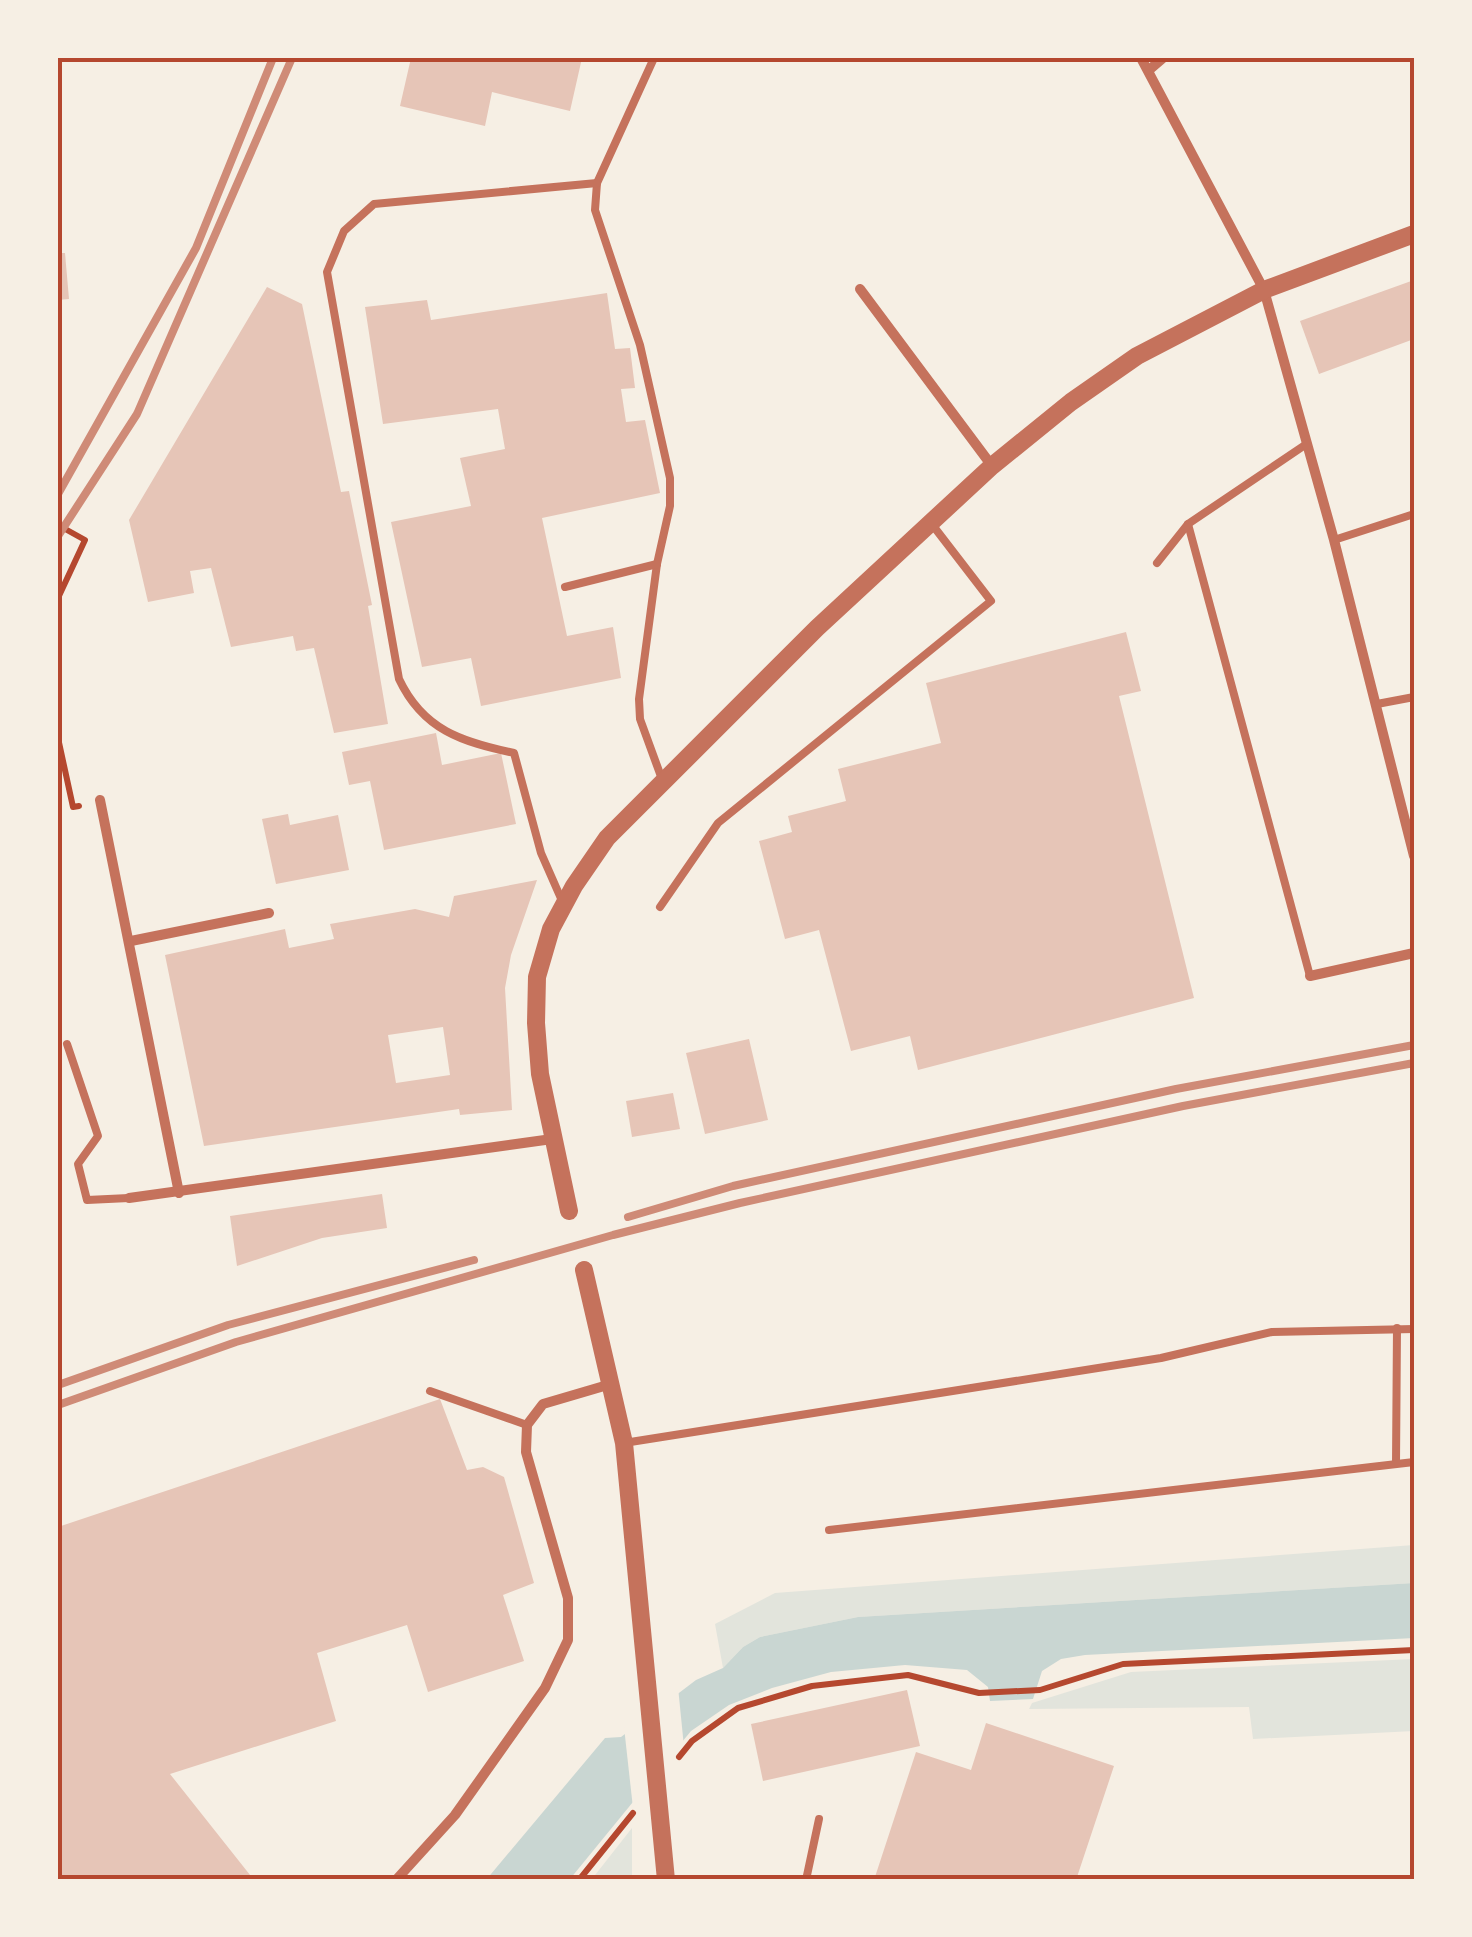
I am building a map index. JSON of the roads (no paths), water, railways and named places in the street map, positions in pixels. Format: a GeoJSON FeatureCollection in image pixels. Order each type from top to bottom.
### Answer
{"type":"FeatureCollection","features":[{"type":"Feature","properties":{"kind":"street"},"geometry":{"type":"LineString","coordinates":[[1140,58],[1264,290],[1334,540],[1414,856]]}},
{"type":"Feature","properties":{"kind":"street"},"geometry":{"type":"LineString","coordinates":[[1149,70],[1163,58]]}},
{"type":"Feature","properties":{"kind":"street"},"geometry":{"type":"LineString","coordinates":[[570,1211],[540,1074],[537,976],[564,905],[607,838],[817,628],[992,466],[1071,402],[1137,356],[1264,290],[1414,234]]}},
{"type":"Feature","properties":{"kind":"street"},"geometry":{"type":"LineString","coordinates":[[860,289],[992,466]]}},
{"type":"Feature","properties":{"kind":"street"},"geometry":{"type":"LineString","coordinates":[[100,800],[179,1193]]}},
{"type":"Feature","properties":{"kind":"street"},"geometry":{"type":"LineString","coordinates":[[130,942],[269,913]]}},
{"type":"Feature","properties":{"kind":"street"},"geometry":{"type":"LineString","coordinates":[[1310,976],[1414,952]]}},
{"type":"Feature","properties":{"kind":"street"},"geometry":{"type":"LineString","coordinates":[[129,1198],[552,1139]]}},
{"type":"Feature","properties":{"kind":"street"},"geometry":{"type":"LineString","coordinates":[[584,1270],[624,1442],[666,1880]]}},
{"type":"Feature","properties":{"kind":"street"},"geometry":{"type":"LineString","coordinates":[[396,1880],[455,1816],[545,1688],[568,1640],[568,1598],[526,1452],[527,1425],[543,1404],[611,1384]]}},
{"type":"Feature","properties":{"kind":"lane"},"geometry":{"type":"LineString","coordinates":[[654,58],[597,183],[595,210],[640,345],[670,478],[670,506],[657,564],[638,699],[640,719],[663,782]]}},
{"type":"Feature","properties":{"kind":"lane"},"geometry":{"type":"LineString","coordinates":[[564,905],[542,854],[514,753],[473,744],[438,726],[412,706],[398,679],[326,272],[344,231],[374,204],[597,183]]}},
{"type":"Feature","properties":{"kind":"lane"},"geometry":{"type":"LineString","coordinates":[[1157,563],[1188,524],[1305,445]]}},
{"type":"Feature","properties":{"kind":"lane"},"geometry":{"type":"LineString","coordinates":[[1334,540],[1414,514]]}},
{"type":"Feature","properties":{"kind":"lane"},"geometry":{"type":"LineString","coordinates":[[660,907],[718,822],[992,601],[931,522]]}},
{"type":"Feature","properties":{"kind":"lane"},"geometry":{"type":"LineString","coordinates":[[1188,524],[1310,976]]}},
{"type":"Feature","properties":{"kind":"lane"},"geometry":{"type":"LineString","coordinates":[[565,587],[657,564]]}},
{"type":"Feature","properties":{"kind":"lane"},"geometry":{"type":"LineString","coordinates":[[1377,704],[1414,697]]}},
{"type":"Feature","properties":{"kind":"lane"},"geometry":{"type":"LineString","coordinates":[[67,1044],[98,1136],[78,1164],[87,1200],[129,1198]]}},
{"type":"Feature","properties":{"kind":"lane"},"geometry":{"type":"LineString","coordinates":[[1396,1463],[1397,1328]]}},
{"type":"Feature","properties":{"kind":"lane"},"geometry":{"type":"LineString","coordinates":[[624,1442],[1161,1358],[1272,1332],[1414,1329]]}},
{"type":"Feature","properties":{"kind":"lane"},"geometry":{"type":"LineString","coordinates":[[430,1391],[527,1425]]}},
{"type":"Feature","properties":{"kind":"lane"},"geometry":{"type":"LineString","coordinates":[[830,1530],[1414,1462]]}},
{"type":"Feature","properties":{"kind":"lane"},"geometry":{"type":"LineString","coordinates":[[806,1880],[819,1818]]}},
{"type":"Feature","properties":{"kind":"railway"},"geometry":{"type":"LineString","coordinates":[[58,494],[196,248],[273,58]]}},
{"type":"Feature","properties":{"kind":"railway"},"geometry":{"type":"LineString","coordinates":[[58,536],[137,414],[292,58]]}},
{"type":"Feature","properties":{"kind":"railway"},"geometry":{"type":"LineString","coordinates":[[628,1217],[733,1186],[1176,1089],[1414,1045]]}},
{"type":"Feature","properties":{"kind":"railway"},"geometry":{"type":"LineString","coordinates":[[58,1405],[236,1342],[613,1235],[740,1203],[1183,1106],[1414,1063]]}},
{"type":"Feature","properties":{"kind":"railway"},"geometry":{"type":"LineString","coordinates":[[58,1385],[228,1325],[474,1260]]}}]}
